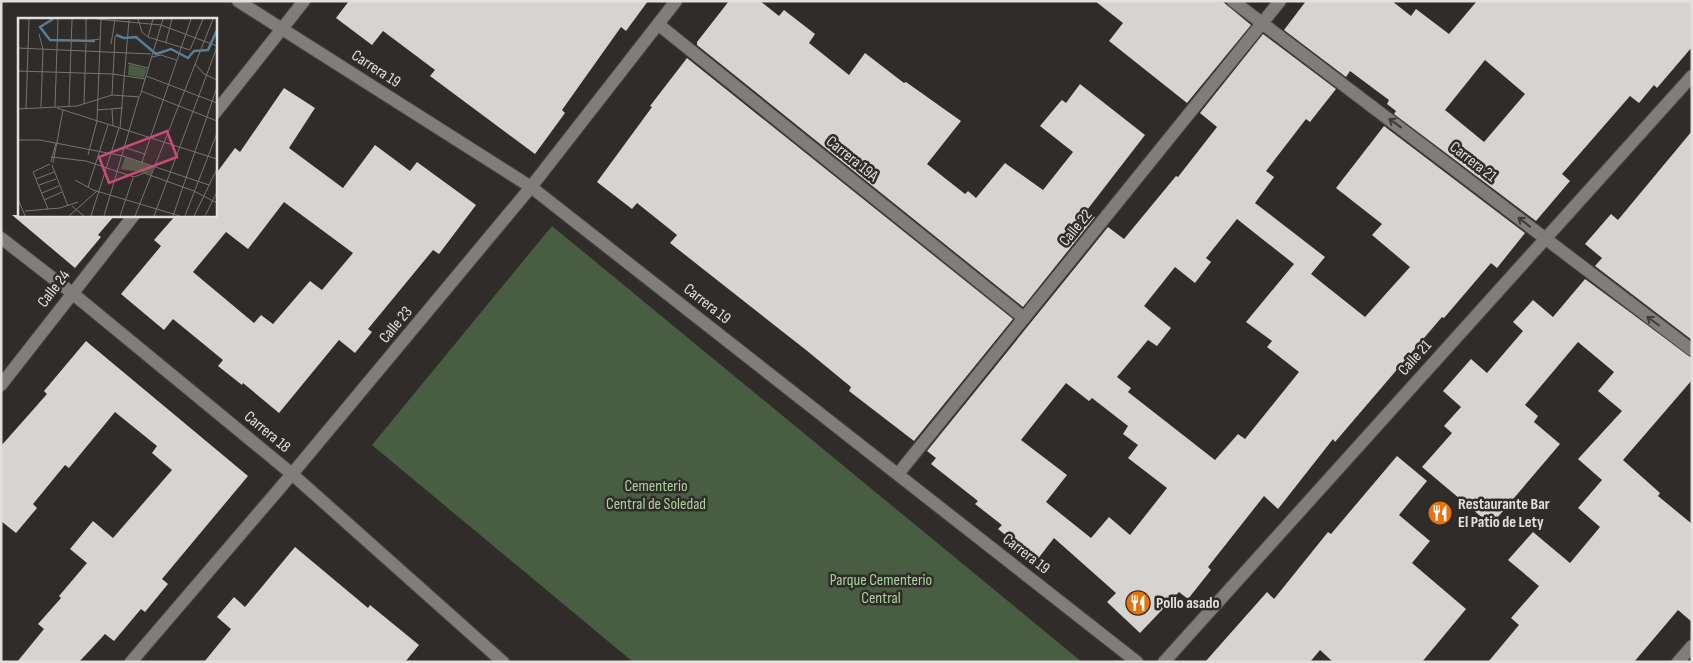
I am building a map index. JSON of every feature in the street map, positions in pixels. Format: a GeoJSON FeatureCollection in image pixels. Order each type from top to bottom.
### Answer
{"type":"FeatureCollection","features":[{"type":"Feature","properties":{"kind":"street","name":"Carrera 19"},"geometry":{"type":"LineString","coordinates":[[238,1],[531,187],[1136,662]]}},
{"type":"Feature","properties":{"kind":"street"},"geometry":{"type":"LineString","coordinates":[[216,112],[304,1]]}},
{"type":"Feature","properties":{"kind":"street","name":"Calle 23"},"geometry":{"type":"LineString","coordinates":[[131,662],[292,474],[531,187],[676,1]]}},
{"type":"Feature","properties":{"kind":"street","name":"Carrera 21"},"geometry":{"type":"LineString","coordinates":[[1234,1],[1261,24],[1404,129],[1692,350]]}},
{"type":"Feature","properties":{"kind":"street","name":"Calle 22"},"geometry":{"type":"LineString","coordinates":[[898,474],[1280,1]]}},
{"type":"Feature","properties":{"kind":"street","name":"Carrera 19A"},"geometry":{"type":"LineString","coordinates":[[659,25],[1024,318]]}},
{"type":"Feature","properties":{"kind":"street","name":"Calle 21"},"geometry":{"type":"LineString","coordinates":[[1164,662],[1692,76]]}},
{"type":"Feature","properties":{"kind":"street","name":"Calle 24"},"geometry":{"type":"LineString","coordinates":[[1,385],[133,216]]}},
{"type":"Feature","properties":{"kind":"street","name":"Carrera 18"},"geometry":{"type":"LineString","coordinates":[[1,238],[72,293],[292,474],[503,662]]}},
{"type":"Feature","properties":{"kind":"street"},"geometry":{"type":"LineString","coordinates":[[1678,662],[1692,646]]}},
{"type":"Feature","properties":{"kind":"green space","name":"Cementerio Central de Soledad"},"geometry":{"type":"Polygon","coordinates":[[[552,226],[1082,662],[633,662],[372,445],[552,226]]]}},
{"type":"Feature","properties":{"kind":"building"},"geometry":{"type":"Polygon","coordinates":[[[349,1],[648,1],[626,31],[621,27],[562,110],[565,113],[535,154],[430,76],[435,70],[383,31],[372,45],[336,18],[349,1]]]}},
{"type":"Feature","properties":{"kind":"building"},"geometry":{"type":"Polygon","coordinates":[[[729,1],[760,1],[779,16],[784,10],[815,34],[809,43],[849,75],[865,53],[904,83],[906,82],[961,121],[927,164],[965,194],[968,191],[976,198],[1005,163],[1043,190],[1073,152],[1040,126],[1062,100],[1066,103],[1080,84],[1145,135],[1087,210],[1095,217],[1023,307],[697,45],[697,42],[729,1]]]}},
{"type":"Feature","properties":{"kind":"building"},"geometry":{"type":"Polygon","coordinates":[[[1095,1],[1222,1],[1251,25],[1187,103],[1109,41],[1123,23],[1095,1]]]}},
{"type":"Feature","properties":{"kind":"building"},"geometry":{"type":"Polygon","coordinates":[[[1306,1],[1392,1],[1411,16],[1416,9],[1449,34],[1477,1],[1692,1],[1692,47],[1657,88],[1654,85],[1639,103],[1630,96],[1562,174],[1570,181],[1536,221],[1394,114],[1396,111],[1387,104],[1389,100],[1350,71],[1346,77],[1284,30],[1306,1]],[[1485,60],[1445,110],[1484,142],[1525,94],[1485,60]]]}},
{"type":"Feature","properties":{"kind":"building"},"geometry":{"type":"Polygon","coordinates":[[[1263,34],[1336,89],[1310,122],[1306,119],[1266,171],[1274,177],[1255,203],[1325,257],[1311,274],[1365,317],[1410,267],[1372,235],[1382,224],[1336,188],[1384,126],[1525,233],[1497,268],[1491,263],[1444,318],[1442,317],[1335,442],[1333,439],[1278,509],[1264,496],[1208,567],[1211,570],[1188,599],[1179,592],[1140,633],[1107,602],[1116,593],[1054,538],[1037,560],[998,529],[1002,525],[975,504],[978,501],[931,464],[936,458],[927,451],[1108,227],[1124,239],[1176,176],[1178,177],[1217,127],[1200,113],[1263,34]],[[1237,219],[1206,258],[1211,262],[1195,283],[1175,267],[1144,306],[1171,328],[1157,346],[1148,340],[1117,377],[1131,388],[1128,392],[1215,460],[1238,434],[1245,439],[1299,372],[1267,347],[1272,341],[1246,322],[1294,264],[1237,219]],[[1066,383],[1021,440],[1067,475],[1046,502],[1091,538],[1109,517],[1130,535],[1167,488],[1128,458],[1138,445],[1123,434],[1128,426],[1092,398],[1089,401],[1066,383]]]}},
{"type":"Feature","properties":{"kind":"building"},"geometry":{"type":"Polygon","coordinates":[[[687,58],[1013,319],[914,441],[849,391],[851,387],[806,350],[670,243],[677,235],[637,203],[632,209],[597,182],[652,107],[650,106],[687,58]]]}},
{"type":"Feature","properties":{"kind":"building"},"geometry":{"type":"Polygon","coordinates":[[[284,88],[315,108],[289,148],[343,188],[375,145],[410,171],[417,162],[476,205],[439,254],[433,250],[368,329],[372,332],[355,353],[339,340],[279,413],[243,383],[242,385],[218,366],[223,360],[173,319],[164,330],[121,294],[161,246],[154,240],[175,216],[216,216],[216,174],[235,148],[240,152],[284,88]],[[284,202],[248,249],[226,232],[193,272],[254,323],[261,315],[273,324],[310,281],[322,290],[353,253],[284,202]]]}},
{"type":"Feature","properties":{"kind":"building"},"geometry":{"type":"Polygon","coordinates":[[[1692,131],[1692,340],[1595,266],[1602,258],[1585,244],[1611,214],[1618,220],[1692,131]]]}},
{"type":"Feature","properties":{"kind":"building"},"geometry":{"type":"Polygon","coordinates":[[[12,215],[114,216],[98,235],[101,237],[75,268],[12,215]]]}},
{"type":"Feature","properties":{"kind":"building"},"geometry":{"type":"Polygon","coordinates":[[[1585,279],[1692,358],[1692,380],[1623,460],[1660,493],[1658,496],[1692,524],[1692,622],[1678,610],[1634,662],[1488,662],[1519,625],[1511,618],[1539,586],[1508,560],[1533,532],[1570,563],[1600,527],[1578,508],[1602,480],[1578,459],[1622,411],[1598,391],[1614,372],[1578,342],[1525,405],[1538,416],[1534,422],[1560,444],[1491,525],[1422,467],[1452,433],[1444,426],[1461,407],[1443,391],[1471,359],[1487,373],[1523,331],[1513,322],[1533,300],[1553,317],[1585,279]]]}},
{"type":"Feature","properties":{"kind":"building"},"geometry":{"type":"Polygon","coordinates":[[[86,341],[248,476],[162,579],[168,584],[145,612],[141,609],[114,641],[105,634],[79,662],[17,662],[44,629],[38,624],[61,598],[59,596],[87,563],[70,549],[93,521],[113,538],[172,470],[152,453],[157,446],[115,412],[69,468],[65,465],[33,504],[37,508],[16,533],[1,521],[1,446],[47,394],[44,391],[86,341]]]}},
{"type":"Feature","properties":{"kind":"building"},"geometry":{"type":"Polygon","coordinates":[[[1397,456],[1427,481],[1399,515],[1430,541],[1412,563],[1466,609],[1422,662],[1333,662],[1320,650],[1310,662],[1205,662],[1267,592],[1274,599],[1328,532],[1331,534],[1397,456]]]}},
{"type":"Feature","properties":{"kind":"building"},"geometry":{"type":"Polygon","coordinates":[[[295,547],[368,608],[370,605],[419,645],[405,662],[204,662],[231,629],[217,617],[234,597],[245,607],[295,547]]]}},
{"type":"Feature","properties":{"kind":"place","name":"Restaurante Bar El Patio de Lety"},"geometry":{"type":"Point","coordinates":[1440,513]}},
{"type":"Feature","properties":{"kind":"place","name":"Pollo asado"},"geometry":{"type":"Point","coordinates":[1138,603]}},
{"type":"Feature","properties":{"kind":"park label","name":"Parque Cementerio Central"},"geometry":{"type":"Point","coordinates":[881,589]}}]}
